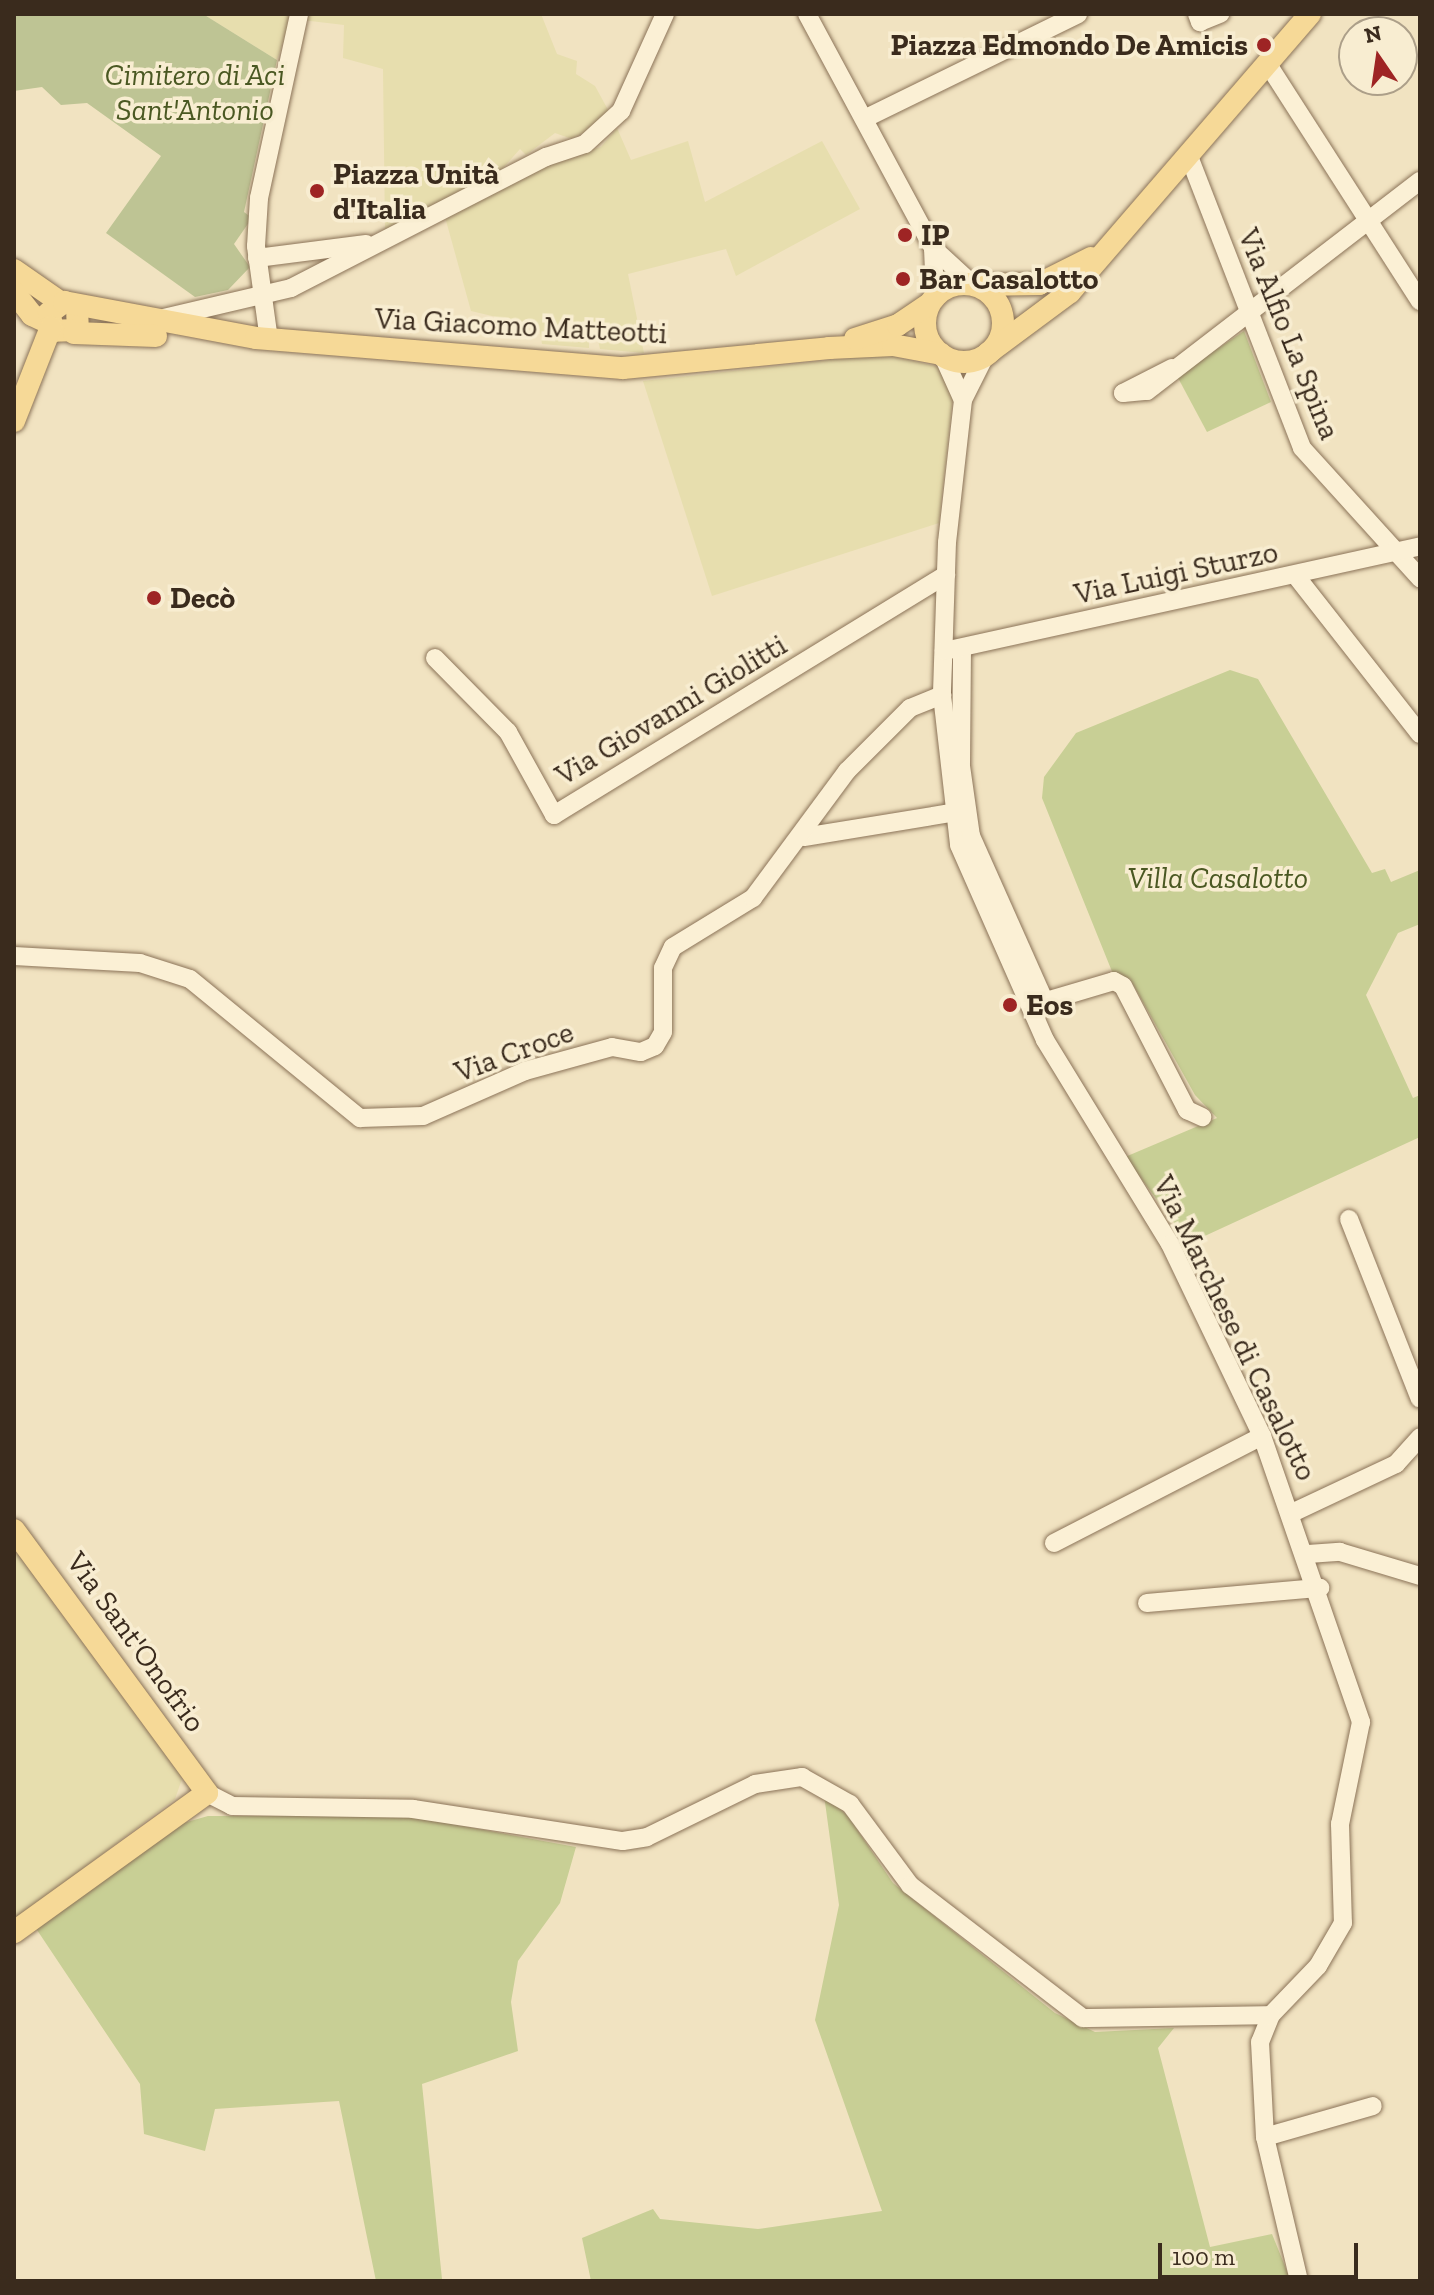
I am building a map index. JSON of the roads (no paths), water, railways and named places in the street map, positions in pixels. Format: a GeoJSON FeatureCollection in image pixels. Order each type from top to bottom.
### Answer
{"type":"FeatureCollection","features":[{"type":"Feature","properties":{"kind":"main road"},"geometry":{"type":"LineString","coordinates":[[829,348],[893,345],[968,362],[986,354],[1070,292],[1098,253],[1267,63],[1298,19]]}},
{"type":"Feature","properties":{"kind":"main road"},"geometry":{"type":"LineString","coordinates":[[829,348],[898,325],[932,300],[973,285],[1039,284],[1098,253]]}},
{"type":"Feature","properties":{"kind":"main road"},"geometry":{"type":"LineString","coordinates":[[14,270],[68,304],[82,320],[55,327]]}},
{"type":"Feature","properties":{"kind":"main road"},"geometry":{"type":"LineString","coordinates":[[973,285],[997,302],[1003,320],[986,354]]}},
{"type":"Feature","properties":{"kind":"main road"},"geometry":{"type":"LineString","coordinates":[[14,292],[55,327],[263,339]]}},
{"type":"Feature","properties":{"kind":"main road"},"geometry":{"type":"LineString","coordinates":[[932,300],[925,331],[942,355]]}},
{"type":"Feature","properties":{"kind":"main road"},"geometry":{"type":"LineString","coordinates":[[68,304],[153,322],[263,339]]}},
{"type":"Feature","properties":{"kind":"main road"},"geometry":{"type":"LineString","coordinates":[[14,421],[35,368],[68,304]]}},
{"type":"Feature","properties":{"kind":"main road","name":"Via Giacomo Matteotti"},"geometry":{"type":"LineString","coordinates":[[263,339],[623,368],[829,348]]}},
{"type":"Feature","properties":{"kind":"main road","name":"Via Sant'Onofrio"},"geometry":{"type":"LineString","coordinates":[[14,1530],[207,1793]]}},
{"type":"Feature","properties":{"kind":"main road"},"geometry":{"type":"LineString","coordinates":[[14,1932],[207,1793]]}},
{"type":"Feature","properties":{"kind":"street"},"geometry":{"type":"LineString","coordinates":[[153,322],[291,288],[585,144],[609,125],[665,14]]}},
{"type":"Feature","properties":{"kind":"street"},"geometry":{"type":"LineString","coordinates":[[807,14],[868,117],[933,248],[973,285]]}},
{"type":"Feature","properties":{"kind":"street"},"geometry":{"type":"LineString","coordinates":[[868,117],[1078,14]]}},
{"type":"Feature","properties":{"kind":"street"},"geometry":{"type":"LineString","coordinates":[[1197,14],[1200,22],[1220,14]]}},
{"type":"Feature","properties":{"kind":"street"},"geometry":{"type":"LineString","coordinates":[[263,339],[270,306],[260,294],[257,258],[259,198],[298,17]]}},
{"type":"Feature","properties":{"kind":"street"},"geometry":{"type":"LineString","coordinates":[[1267,63],[1420,301]]}},
{"type":"Feature","properties":{"kind":"street","name":"Via Alfio La Spina"},"geometry":{"type":"LineString","coordinates":[[1188,154],[1311,463],[1420,578]]}},
{"type":"Feature","properties":{"kind":"street"},"geometry":{"type":"LineString","coordinates":[[1172,368],[1250,315],[1420,181]]}},
{"type":"Feature","properties":{"kind":"street"},"geometry":{"type":"LineString","coordinates":[[257,258],[385,240]]}},
{"type":"Feature","properties":{"kind":"street"},"geometry":{"type":"LineString","coordinates":[[932,300],[933,248]]}},
{"type":"Feature","properties":{"kind":"street"},"geometry":{"type":"LineString","coordinates":[[963,400],[986,354]]}},
{"type":"Feature","properties":{"kind":"street"},"geometry":{"type":"LineString","coordinates":[[942,355],[963,400]]}},
{"type":"Feature","properties":{"kind":"street","name":"Via Marchese di Casalotto"},"geometry":{"type":"LineString","coordinates":[[963,400],[946,575],[953,650],[942,695],[951,813],[973,884],[1038,1004],[1061,1072],[1170,1244],[1262,1436],[1294,1512],[1361,1722],[1340,1824],[1343,1923],[1318,1966],[1271,2015]]}},
{"type":"Feature","properties":{"kind":"street","name":"Via Luigi Sturzo"},"geometry":{"type":"LineString","coordinates":[[953,650],[1420,546]]}},
{"type":"Feature","properties":{"kind":"street","name":"Via Giovanni Giolitti"},"geometry":{"type":"LineString","coordinates":[[435,658],[508,732],[554,815],[946,575]]}},
{"type":"Feature","properties":{"kind":"street"},"geometry":{"type":"LineString","coordinates":[[1296,576],[1420,734]]}},
{"type":"Feature","properties":{"kind":"street"},"geometry":{"type":"LineString","coordinates":[[953,650],[960,751],[971,836],[1038,1004],[1114,981],[1123,986],[1187,1110],[1202,1117]]}},
{"type":"Feature","properties":{"kind":"street","name":"Via Croce"},"geometry":{"type":"LineString","coordinates":[[14,956],[140,963],[190,979],[352,1113],[395,1122],[525,1071],[612,1047],[641,1052],[655,1046],[663,1032],[663,968],[673,947],[753,898],[804,837],[847,771],[910,708],[942,695]]}},
{"type":"Feature","properties":{"kind":"street"},"geometry":{"type":"LineString","coordinates":[[804,837],[951,813]]}},
{"type":"Feature","properties":{"kind":"street"},"geometry":{"type":"LineString","coordinates":[[1349,1219],[1420,1399]]}},
{"type":"Feature","properties":{"kind":"street"},"geometry":{"type":"LineString","coordinates":[[1054,1543],[1262,1436]]}},
{"type":"Feature","properties":{"kind":"street"},"geometry":{"type":"LineString","coordinates":[[1294,1512],[1396,1464],[1420,1437]]}},
{"type":"Feature","properties":{"kind":"street"},"geometry":{"type":"LineString","coordinates":[[1308,1554],[1340,1552],[1420,1576]]}},
{"type":"Feature","properties":{"kind":"street"},"geometry":{"type":"LineString","coordinates":[[1147,1603],[1320,1588]]}},
{"type":"Feature","properties":{"kind":"street"},"geometry":{"type":"LineString","coordinates":[[207,1793],[232,1806],[413,1809],[623,1841],[647,1837],[755,1784],[802,1777],[850,1804],[910,1885],[1083,2018],[1271,2015],[1259,2056],[1265,2137],[1299,2281]]}},
{"type":"Feature","properties":{"kind":"street"},"geometry":{"type":"LineString","coordinates":[[1265,2137],[1373,2106]]}},
{"type":"Feature","properties":{"kind":"place","name":"Piazza Edmondo De Amicis"},"geometry":{"type":"Point","coordinates":[1264,45]}},
{"type":"Feature","properties":{"kind":"place","name":"Piazza Unità d'Italia"},"geometry":{"type":"Point","coordinates":[317,191]}},
{"type":"Feature","properties":{"kind":"place","name":"IP"},"geometry":{"type":"Point","coordinates":[905,235]}},
{"type":"Feature","properties":{"kind":"place","name":"Bar Casalotto"},"geometry":{"type":"Point","coordinates":[903,279]}},
{"type":"Feature","properties":{"kind":"place","name":"Decò"},"geometry":{"type":"Point","coordinates":[154,598]}},
{"type":"Feature","properties":{"kind":"place","name":"Eos"},"geometry":{"type":"Point","coordinates":[1010,1005]}},
{"type":"Feature","properties":{"kind":"park label","name":"Cimitero di Aci Sant'Antonio"},"geometry":{"type":"Point","coordinates":[195,92]}},
{"type":"Feature","properties":{"kind":"park label","name":"Villa Casalotto"},"geometry":{"type":"Point","coordinates":[1218,878]}}]}
